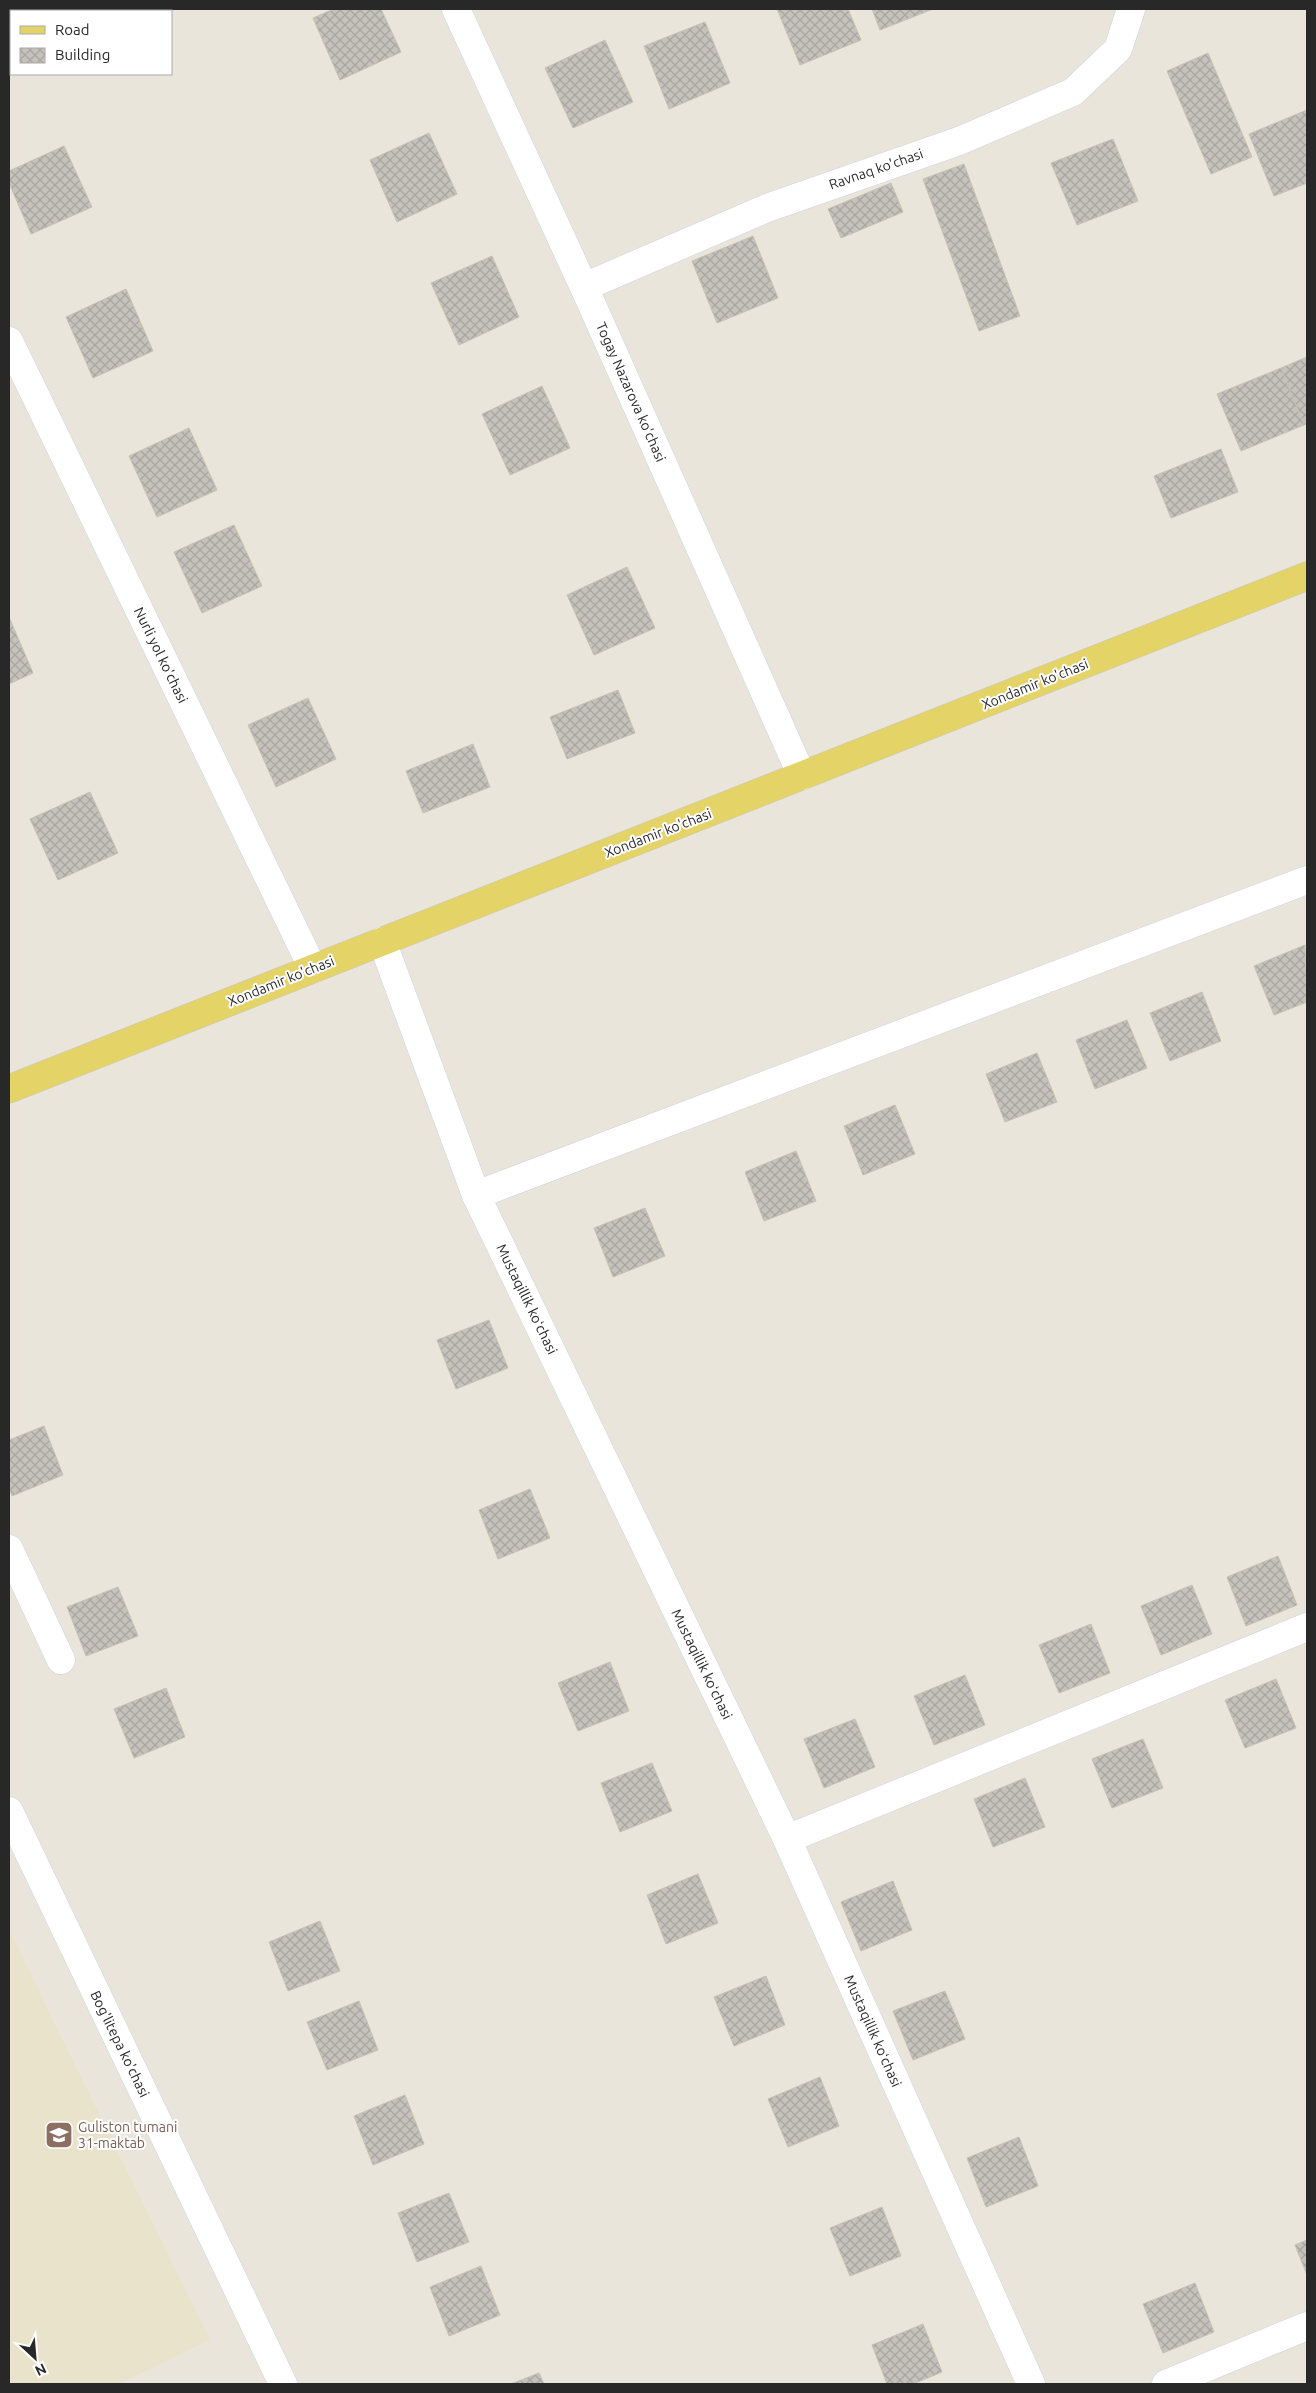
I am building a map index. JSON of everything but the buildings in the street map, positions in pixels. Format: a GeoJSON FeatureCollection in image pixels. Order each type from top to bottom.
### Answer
{"type":"FeatureCollection","features":[{"type":"Feature","properties":{"kind":"main road","name":"Xondamir ko'chasi"},"geometry":{"type":"LineString","coordinates":[[9,1090],[313,968],[1307,576]]}},
{"type":"Feature","properties":{"kind":"street","name":"Togay Nazarova ko'chasi"},"geometry":{"type":"LineString","coordinates":[[456,9],[584,287],[802,776]]}},
{"type":"Feature","properties":{"kind":"street","name":"Ravnaq ko'chasi"},"geometry":{"type":"LineString","coordinates":[[584,287],[767,208],[960,141],[1073,92],[1118,49],[1131,9]]}},
{"type":"Feature","properties":{"kind":"street","name":"Nurli yol ko'chasi"},"geometry":{"type":"LineString","coordinates":[[9,341],[313,968]]}},
{"type":"Feature","properties":{"kind":"street"},"geometry":{"type":"LineString","coordinates":[[476,1194],[1307,880]]}},
{"type":"Feature","properties":{"kind":"street","name":"Mustaqillik koʻchasi"},"geometry":{"type":"LineString","coordinates":[[382,941],[476,1194],[787,1839],[1030,2384]]}},
{"type":"Feature","properties":{"kind":"street"},"geometry":{"type":"LineString","coordinates":[[9,1549],[62,1660]]}},
{"type":"Feature","properties":{"kind":"street"},"geometry":{"type":"LineString","coordinates":[[787,1839],[1307,1627]]}},
{"type":"Feature","properties":{"kind":"street","name":"Bog'litepa ko'chasi"},"geometry":{"type":"LineString","coordinates":[[9,1812],[283,2384]]}},
{"type":"Feature","properties":{"kind":"street"},"geometry":{"type":"LineString","coordinates":[[1166,2384],[1307,2326]]}},
{"type":"Feature","properties":{"kind":"shaded area","name":"Guliston tumani 31-maktab"},"geometry":{"type":"Polygon","coordinates":[[[9,1930],[210,2340],[119,2384],[9,2384],[9,1930]]]}},
{"type":"Feature","properties":{"kind":"place","name":"Guliston tumani 31-maktab"},"geometry":{"type":"Point","coordinates":[59,2135]}}]}
